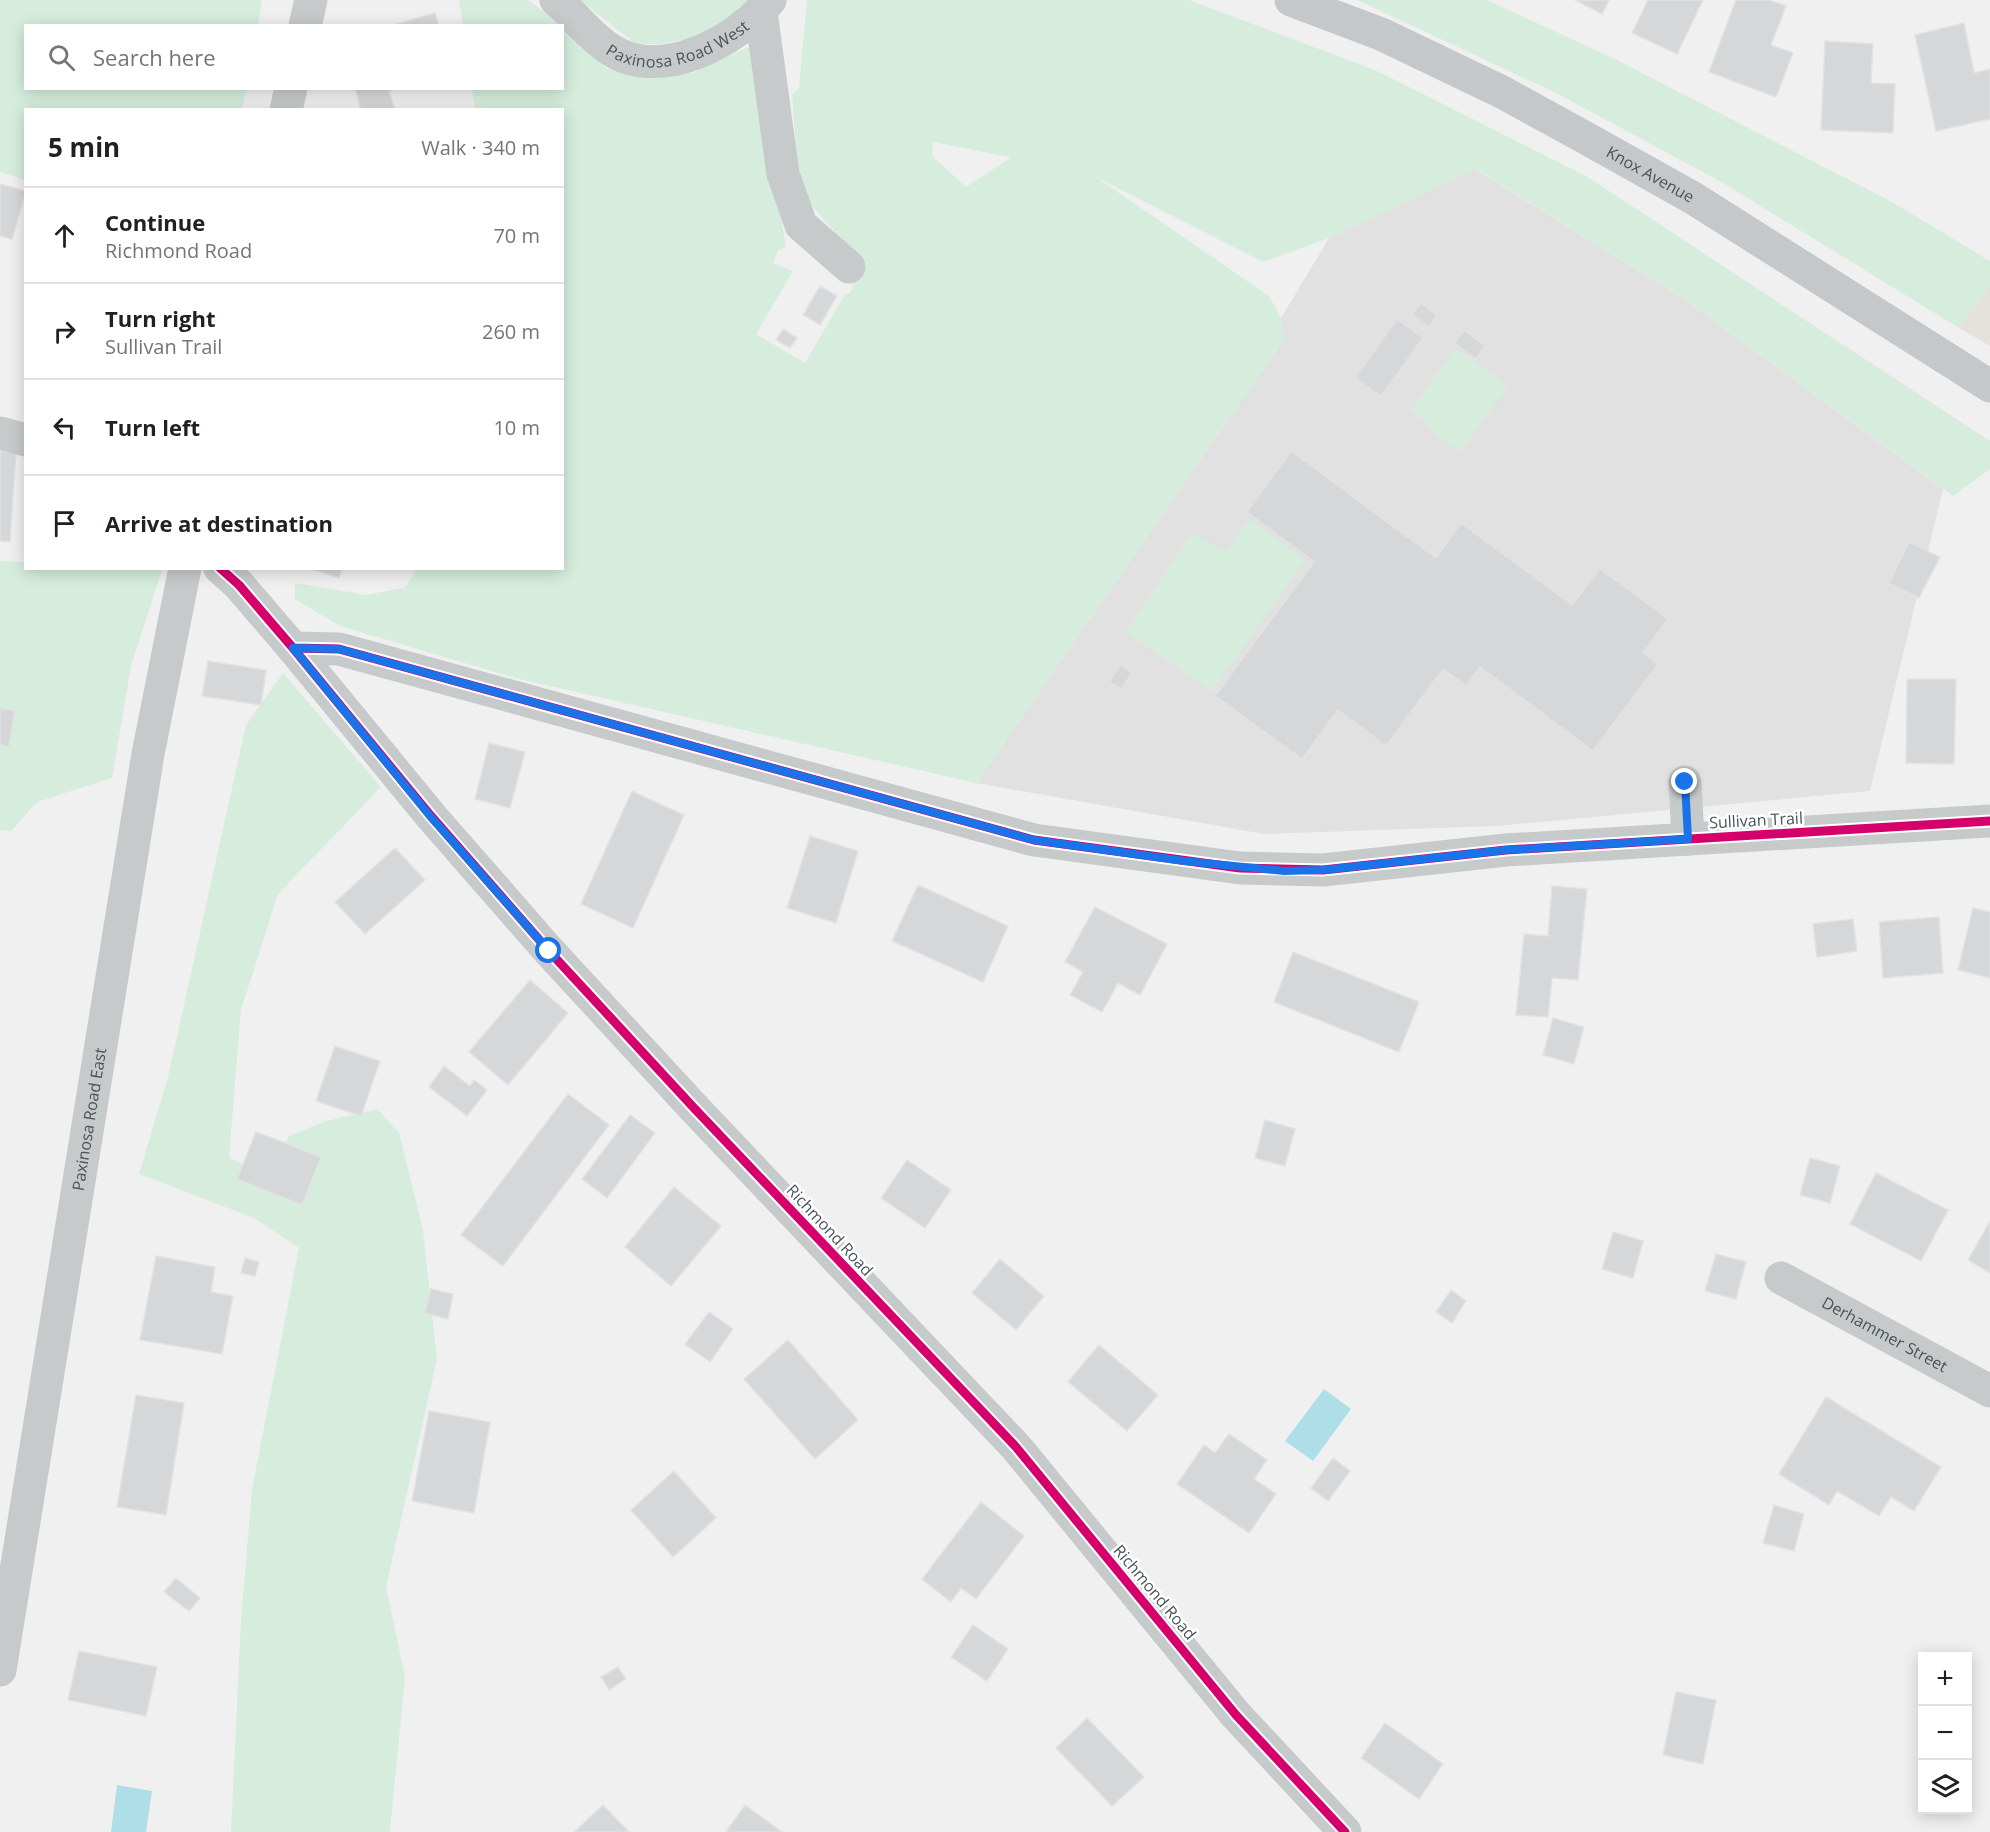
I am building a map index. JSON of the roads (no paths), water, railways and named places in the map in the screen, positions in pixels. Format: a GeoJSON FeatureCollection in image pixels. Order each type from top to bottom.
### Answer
{"type":"FeatureCollection","features":[{"type":"Feature","properties":{"kind":"main road","name":"Knox Avenue"},"geometry":{"type":"LineString","coordinates":[[1291,0],[1381,34],[1503,92],[1693,198],[1990,387]]}},
{"type":"Feature","properties":{"kind":"street"},"geometry":{"type":"LineString","coordinates":[[305,24],[311,0]]}},
{"type":"Feature","properties":{"kind":"street","name":"Paxinosa Road West"},"geometry":{"type":"LineString","coordinates":[[556,0],[612,50],[636,60],[666,60],[699,52],[728,37],[766,6]]}},
{"type":"Feature","properties":{"kind":"street"},"geometry":{"type":"LineString","coordinates":[[766,6],[783,174],[801,225],[849,267]]}},
{"type":"Feature","properties":{"kind":"street"},"geometry":{"type":"LineString","coordinates":[[286,108],[291,90]]}},
{"type":"Feature","properties":{"kind":"street"},"geometry":{"type":"LineString","coordinates":[[0,433],[24,439]]}},
{"type":"Feature","properties":{"kind":"street","name":"Paxinosa Road East"},"geometry":{"type":"LineString","coordinates":[[0,1670],[147,754],[185,570]]}},
{"type":"Feature","properties":{"kind":"street"},"geometry":{"type":"LineString","coordinates":[[222,570],[239,585],[293,648]]}},
{"type":"Feature","properties":{"kind":"street","name":"Sullivan Trail"},"geometry":{"type":"LineString","coordinates":[[293,648],[339,649],[1034,840],[1184,861],[1273,870],[1323,870],[1506,850],[1990,821]]}},
{"type":"Feature","properties":{"kind":"street","name":"Richmond Road"},"geometry":{"type":"LineString","coordinates":[[293,648],[430,816],[549,951],[694,1108],[1016,1447],[1236,1714],[1345,1832]]}},
{"type":"Feature","properties":{"kind":"street"},"geometry":{"type":"LineString","coordinates":[[1685,782],[1688,839]]}},
{"type":"Feature","properties":{"kind":"street","name":"Derhammer Street"},"geometry":{"type":"LineString","coordinates":[[1781,1278],[1990,1391]]}},
{"type":"Feature","properties":{"kind":"water"},"geometry":{"type":"Polygon","coordinates":[[[1324,1389],[1351,1409],[1313,1461],[1285,1441],[1324,1389]]]}},
{"type":"Feature","properties":{"kind":"water"},"geometry":{"type":"Polygon","coordinates":[[[117,1785],[152,1791],[146,1832],[111,1832],[117,1785]]]}}]}
